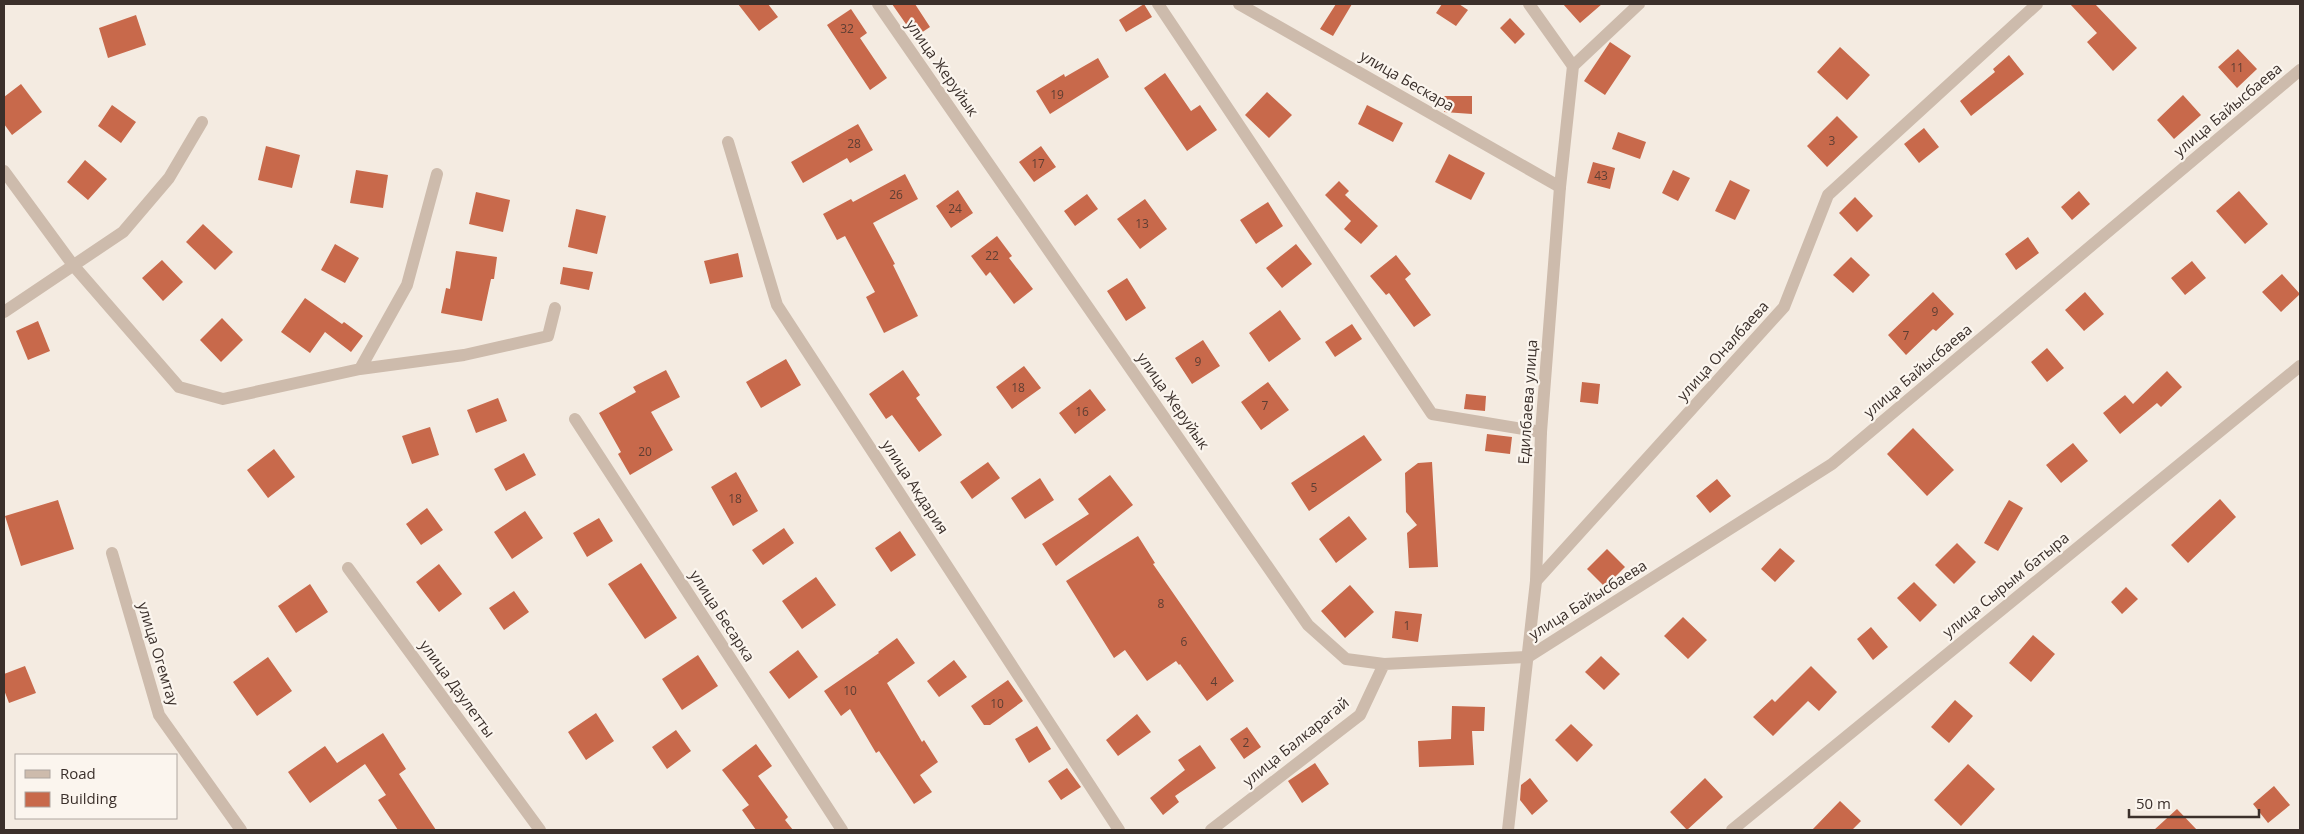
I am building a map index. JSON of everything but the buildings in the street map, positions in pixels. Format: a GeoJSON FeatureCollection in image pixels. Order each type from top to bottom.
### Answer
{"type":"FeatureCollection","features":[{"type":"Feature","properties":{"kind":"street","name":"улица Жеруйык"},"geometry":{"type":"LineString","coordinates":[[878,4],[1308,625],[1346,659],[1384,664],[1528,658]]}},
{"type":"Feature","properties":{"kind":"street"},"geometry":{"type":"LineString","coordinates":[[1158,4],[1432,414],[1542,432]]}},
{"type":"Feature","properties":{"kind":"street","name":"улица Бескара"},"geometry":{"type":"LineString","coordinates":[[1239,4],[1560,187]]}},
{"type":"Feature","properties":{"kind":"street"},"geometry":{"type":"LineString","coordinates":[[1529,4],[1573,66],[1639,4]]}},
{"type":"Feature","properties":{"kind":"street","name":"улица Оналбаева"},"geometry":{"type":"LineString","coordinates":[[1536,581],[1784,307],[1828,195],[2037,4]]}},
{"type":"Feature","properties":{"kind":"street","name":"Едилбаева улица"},"geometry":{"type":"LineString","coordinates":[[1508,830],[1536,581],[1542,432],[1560,187],[1573,66]]}},
{"type":"Feature","properties":{"kind":"street","name":"улица Байысбаева"},"geometry":{"type":"LineString","coordinates":[[1528,658],[1832,464],[2300,70]]}},
{"type":"Feature","properties":{"kind":"street"},"geometry":{"type":"LineString","coordinates":[[4,312],[123,232],[169,178],[202,122]]}},
{"type":"Feature","properties":{"kind":"street","name":"улица Акдария"},"geometry":{"type":"LineString","coordinates":[[728,142],[777,305],[1119,830]]}},
{"type":"Feature","properties":{"kind":"street"},"geometry":{"type":"LineString","coordinates":[[4,171],[73,265],[179,387],[223,399],[360,369],[464,355],[548,336],[555,308]]}},
{"type":"Feature","properties":{"kind":"street"},"geometry":{"type":"LineString","coordinates":[[360,369],[408,285],[437,174]]}},
{"type":"Feature","properties":{"kind":"street","name":"улица Сырым батыра"},"geometry":{"type":"LineString","coordinates":[[1732,830],[2300,366]]}},
{"type":"Feature","properties":{"kind":"street","name":"улица Бесарка"},"geometry":{"type":"LineString","coordinates":[[575,419],[842,830]]}},
{"type":"Feature","properties":{"kind":"street","name":"улица Огемтау"},"geometry":{"type":"LineString","coordinates":[[112,553],[159,715],[241,830]]}},
{"type":"Feature","properties":{"kind":"street","name":"улица Даулетты"},"geometry":{"type":"LineString","coordinates":[[348,568],[540,830]]}},
{"type":"Feature","properties":{"kind":"street","name":"улица Балкарагай"},"geometry":{"type":"LineString","coordinates":[[1210,830],[1360,715],[1384,664]]}}]}
